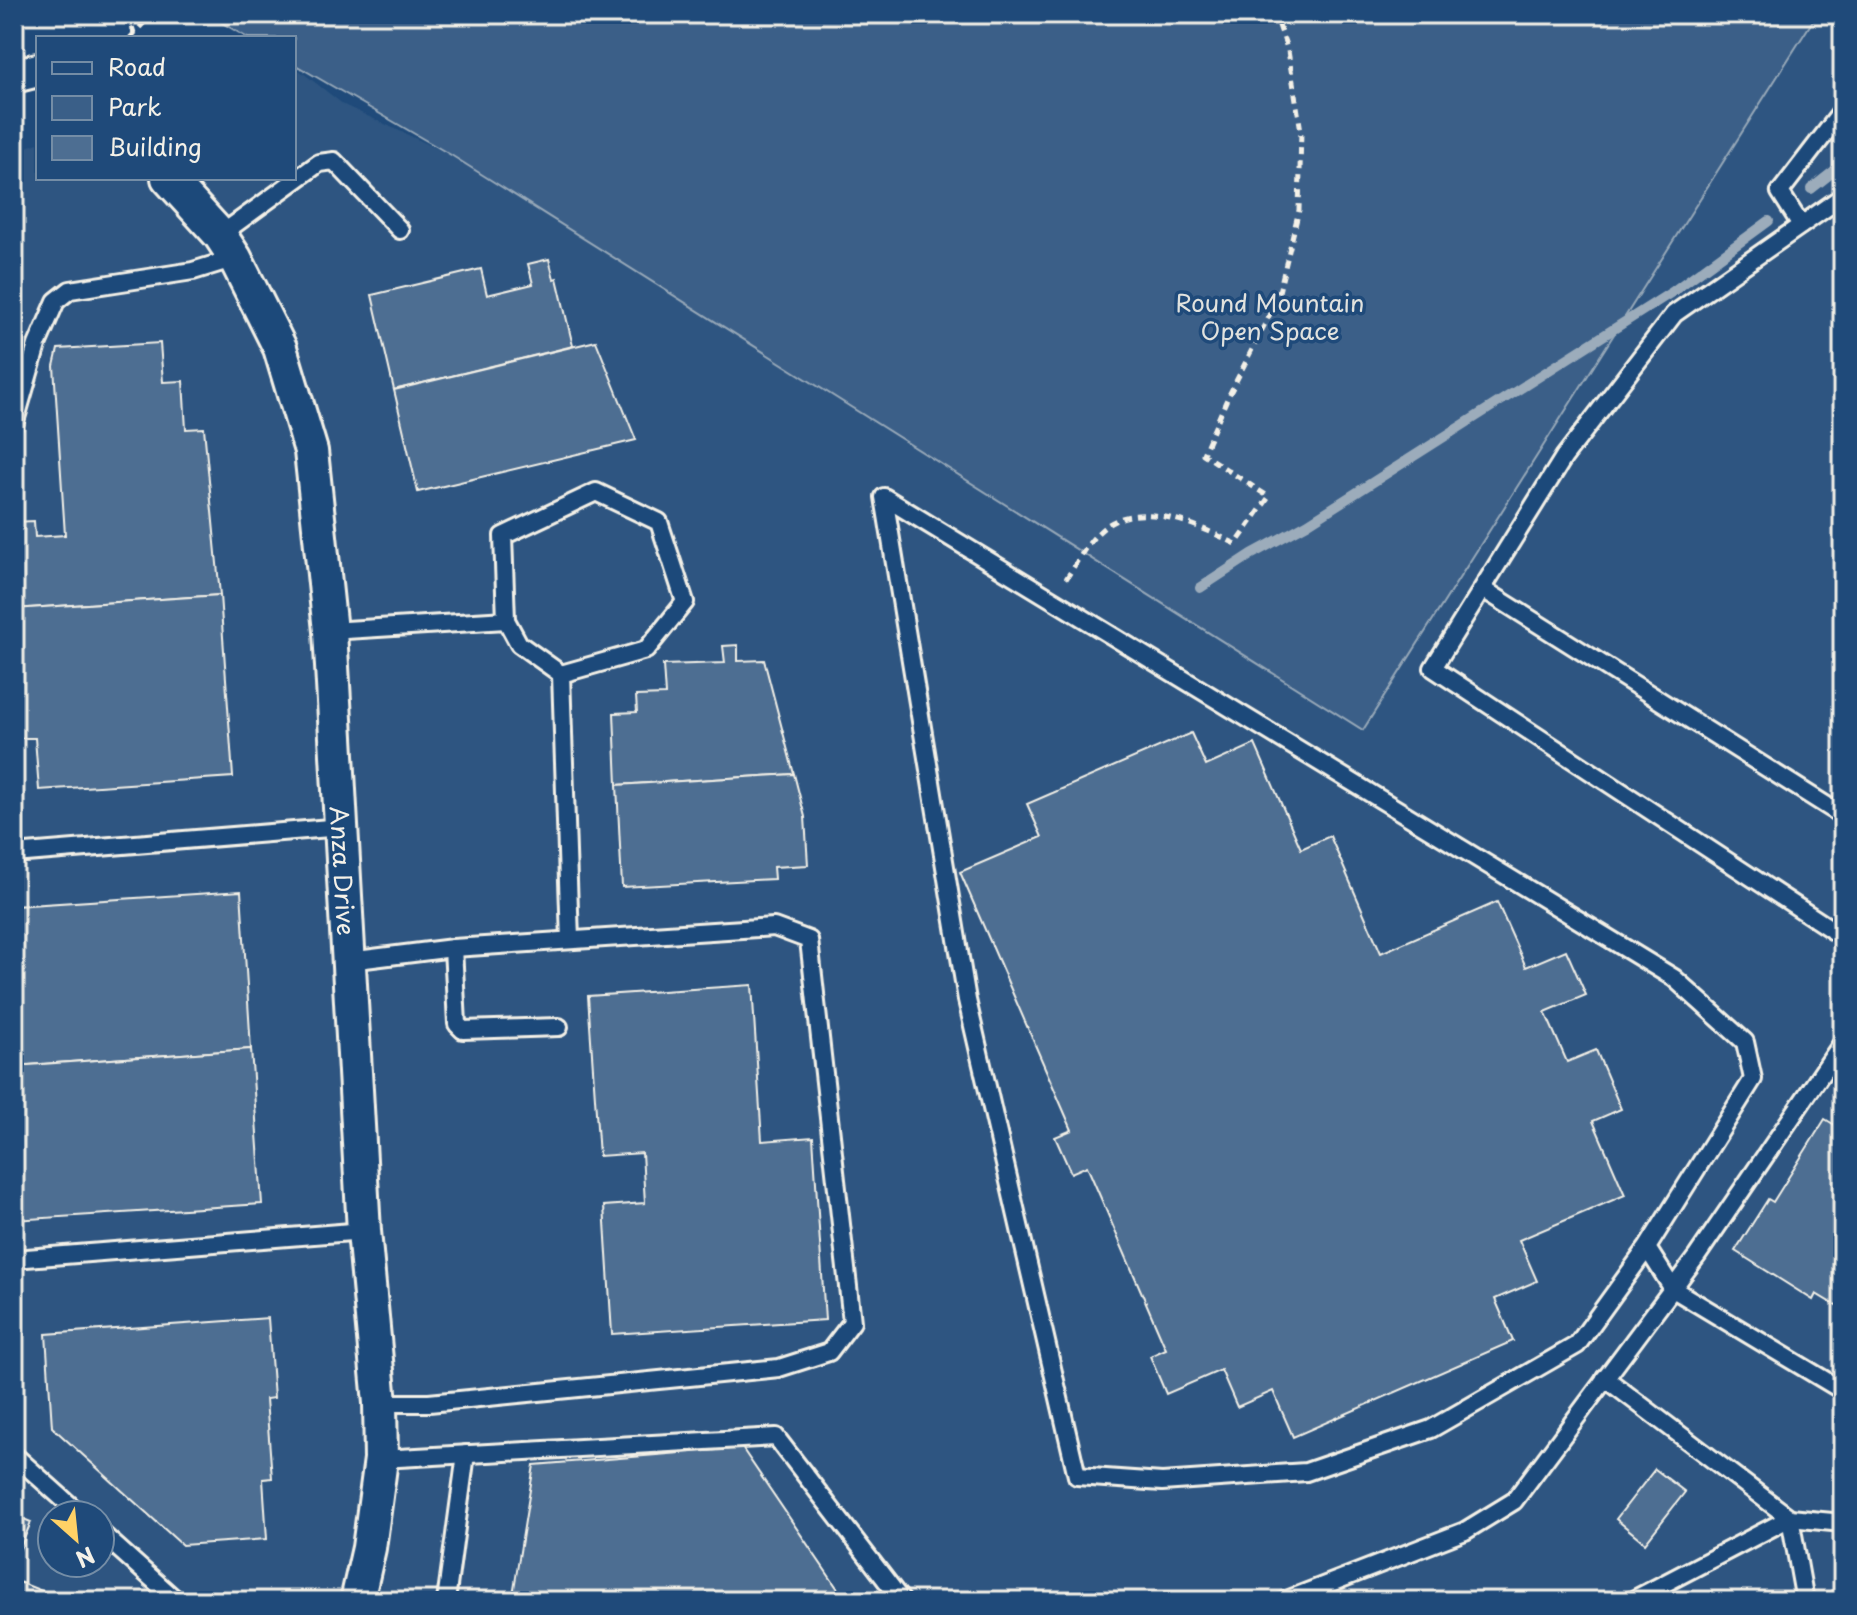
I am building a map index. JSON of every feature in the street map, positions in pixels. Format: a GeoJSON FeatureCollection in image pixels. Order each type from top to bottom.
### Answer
{"type":"FeatureCollection","features":[{"type":"Feature","properties":{"kind":"street"},"geometry":{"type":"LineString","coordinates":[[14,76],[36,70]]}},
{"type":"Feature","properties":{"kind":"street","name":"Anza Drive"},"geometry":{"type":"LineString","coordinates":[[170,180],[228,246],[280,348],[311,451],[330,631],[364,1231],[380,1403],[381,1459],[369,1548],[357,1601]]}},
{"type":"Feature","properties":{"kind":"lane"},"geometry":{"type":"LineString","coordinates":[[1801,225],[1780,192],[1843,110]]}},
{"type":"Feature","properties":{"kind":"lane"},"geometry":{"type":"LineString","coordinates":[[14,425],[37,345],[56,301],[70,290],[193,271],[228,246],[319,163],[334,161],[400,230]]}},
{"type":"Feature","properties":{"kind":"lane"},"geometry":{"type":"LineString","coordinates":[[1843,196],[1674,314],[1564,457],[1433,668],[1843,937]]}},
{"type":"Feature","properties":{"kind":"lane"},"geometry":{"type":"LineString","coordinates":[[596,492],[659,522],[685,602],[646,650],[561,674],[519,644],[506,620],[503,536],[596,492]]}},
{"type":"Feature","properties":{"kind":"lane"},"geometry":{"type":"LineString","coordinates":[[884,497],[1674,978],[1745,1042],[1753,1079],[1647,1248],[1577,1345],[1431,1429],[1306,1472],[1162,1482],[1077,1476],[967,1000],[884,497]]}},
{"type":"Feature","properties":{"kind":"lane"},"geometry":{"type":"LineString","coordinates":[[1483,589],[1843,816]]}},
{"type":"Feature","properties":{"kind":"lane"},"geometry":{"type":"LineString","coordinates":[[330,631],[506,620]]}},
{"type":"Feature","properties":{"kind":"lane"},"geometry":{"type":"LineString","coordinates":[[561,674],[570,940]]}},
{"type":"Feature","properties":{"kind":"lane"},"geometry":{"type":"LineString","coordinates":[[14,854],[342,827]]}},
{"type":"Feature","properties":{"kind":"lane"},"geometry":{"type":"LineString","coordinates":[[349,961],[453,948],[774,927],[809,940],[852,1322],[829,1352],[779,1368],[429,1403],[380,1403]]}},
{"type":"Feature","properties":{"kind":"lane"},"geometry":{"type":"LineString","coordinates":[[453,948],[457,1024],[463,1030],[559,1027]]}},
{"type":"Feature","properties":{"kind":"lane"},"geometry":{"type":"LineString","coordinates":[[1284,1601],[1465,1531],[1514,1501],[1673,1289],[1843,1042]]}},
{"type":"Feature","properties":{"kind":"lane"},"geometry":{"type":"LineString","coordinates":[[14,1259],[364,1231]]}},
{"type":"Feature","properties":{"kind":"lane"},"geometry":{"type":"LineString","coordinates":[[1647,1248],[1673,1289],[1843,1391]]}},
{"type":"Feature","properties":{"kind":"lane"},"geometry":{"type":"LineString","coordinates":[[1605,1378],[1790,1518],[1843,1523]]}},
{"type":"Feature","properties":{"kind":"lane"},"geometry":{"type":"LineString","coordinates":[[381,1459],[776,1437],[902,1601]]}},
{"type":"Feature","properties":{"kind":"lane"},"geometry":{"type":"LineString","coordinates":[[446,1601],[466,1454]]}},
{"type":"Feature","properties":{"kind":"lane"},"geometry":{"type":"LineString","coordinates":[[14,1455],[63,1499]]}},
{"type":"Feature","properties":{"kind":"lane"},"geometry":{"type":"LineString","coordinates":[[1631,1601],[1790,1518]]}},
{"type":"Feature","properties":{"kind":"lane"},"geometry":{"type":"LineString","coordinates":[[1790,1518],[1805,1601]]}},
{"type":"Feature","properties":{"kind":"lane"},"geometry":{"type":"LineString","coordinates":[[116,1546],[177,1601]]}},
{"type":"Feature","properties":{"kind":"path"},"geometry":{"type":"LineString","coordinates":[[128,14],[132,36]]}},
{"type":"Feature","properties":{"kind":"path"},"geometry":{"type":"LineString","coordinates":[[132,36],[152,14]]}},
{"type":"Feature","properties":{"kind":"path"},"geometry":{"type":"LineString","coordinates":[[1278,14],[1300,23],[1342,14]]}},
{"type":"Feature","properties":{"kind":"path"},"geometry":{"type":"LineString","coordinates":[[1052,599],[1097,533],[1108,525],[1130,516],[1161,515],[1236,544],[1269,497],[1203,454],[1277,300],[1299,210],[1301,131],[1288,51],[1278,14]]}},
{"type":"Feature","properties":{"kind":"shaded area"},"geometry":{"type":"Polygon","coordinates":[[[1817,14],[1843,14],[1843,1601],[14,1601],[14,151],[36,144],[36,180],[296,180],[296,68],[344,105],[451,155],[1817,14]]]}},
{"type":"Feature","properties":{"kind":"green space","name":"Round Mountain Open Space"},"geometry":{"type":"Polygon","coordinates":[[[207,14],[1817,14],[1363,730],[451,155],[296,65],[296,36],[245,36],[207,14]]]}},
{"type":"Feature","properties":{"kind":"building"},"geometry":{"type":"Polygon","coordinates":[[[549,259],[554,279],[557,278],[573,346],[394,390],[372,295],[481,269],[487,295],[533,284],[528,264],[549,259]]]}},
{"type":"Feature","properties":{"kind":"building"},"geometry":{"type":"Polygon","coordinates":[[[596,341],[636,440],[418,492],[394,390],[596,341]]]}},
{"type":"Feature","properties":{"kind":"building"},"geometry":{"type":"Polygon","coordinates":[[[160,343],[163,382],[183,381],[186,429],[204,428],[220,595],[14,609],[14,522],[34,521],[35,537],[65,535],[54,366],[58,349],[160,343]]]}},
{"type":"Feature","properties":{"kind":"building"},"geometry":{"type":"Polygon","coordinates":[[[220,595],[233,777],[39,790],[35,738],[14,738],[14,609],[220,595]]]}},
{"type":"Feature","properties":{"kind":"building"},"geometry":{"type":"Polygon","coordinates":[[[738,645],[738,661],[764,660],[794,774],[617,785],[614,713],[637,712],[636,696],[665,695],[663,665],[725,663],[723,646],[738,645]]]}},
{"type":"Feature","properties":{"kind":"building"},"geometry":{"type":"Polygon","coordinates":[[[1191,733],[1206,766],[1255,744],[1301,849],[1330,836],[1381,953],[1497,902],[1526,967],[1566,950],[1586,995],[1545,1012],[1567,1062],[1596,1050],[1621,1109],[1593,1121],[1625,1195],[1519,1240],[1537,1281],[1495,1299],[1513,1341],[1293,1437],[1273,1391],[1237,1407],[1221,1370],[1166,1394],[1150,1356],[1166,1349],[1087,1166],[1071,1173],[1055,1137],[1072,1130],[960,872],[1042,837],[1027,804],[1191,733]]]}},
{"type":"Feature","properties":{"kind":"building"},"geometry":{"type":"Polygon","coordinates":[[[794,774],[805,817],[808,865],[773,867],[774,879],[622,887],[617,785],[794,774]]]}},
{"type":"Feature","properties":{"kind":"building"},"geometry":{"type":"Polygon","coordinates":[[[241,891],[251,1049],[14,1066],[14,906],[241,891]]]}},
{"type":"Feature","properties":{"kind":"building"},"geometry":{"type":"Polygon","coordinates":[[[752,985],[762,1141],[813,1137],[825,1320],[612,1334],[604,1206],[645,1203],[642,1153],[599,1156],[588,996],[752,985]]]}},
{"type":"Feature","properties":{"kind":"building"},"geometry":{"type":"Polygon","coordinates":[[[251,1049],[262,1204],[14,1220],[14,1066],[251,1049]]]}},
{"type":"Feature","properties":{"kind":"building"},"geometry":{"type":"Polygon","coordinates":[[[1825,1119],[1843,1130],[1843,1310],[1816,1294],[1813,1300],[1735,1251],[1768,1199],[1773,1202],[1825,1119]]]}},
{"type":"Feature","properties":{"kind":"building"},"geometry":{"type":"Polygon","coordinates":[[[268,1318],[274,1398],[266,1399],[272,1478],[263,1479],[267,1539],[182,1545],[52,1427],[46,1334],[268,1318]]]}},
{"type":"Feature","properties":{"kind":"building"},"geometry":{"type":"Polygon","coordinates":[[[742,1448],[846,1601],[512,1601],[534,1465],[742,1448]]]}},
{"type":"Feature","properties":{"kind":"building"},"geometry":{"type":"Polygon","coordinates":[[[1655,1469],[1685,1492],[1645,1543],[1616,1519],[1655,1469]]]}},
{"type":"Feature","properties":{"kind":"building"},"geometry":{"type":"Polygon","coordinates":[[[14,1515],[31,1522],[14,1563],[14,1515]]]}},
{"type":"Feature","properties":{"kind":"building"},"geometry":{"type":"Polygon","coordinates":[[[14,1580],[67,1601],[14,1601],[14,1580]]]}},
{"type":"Feature","properties":{"kind":"waterway"},"geometry":{"type":"LineString","coordinates":[[1811,189],[1843,164]]}},
{"type":"Feature","properties":{"kind":"waterway"},"geometry":{"type":"LineString","coordinates":[[1200,588],[1252,554],[1307,524],[1672,292],[1769,221]]}}]}
